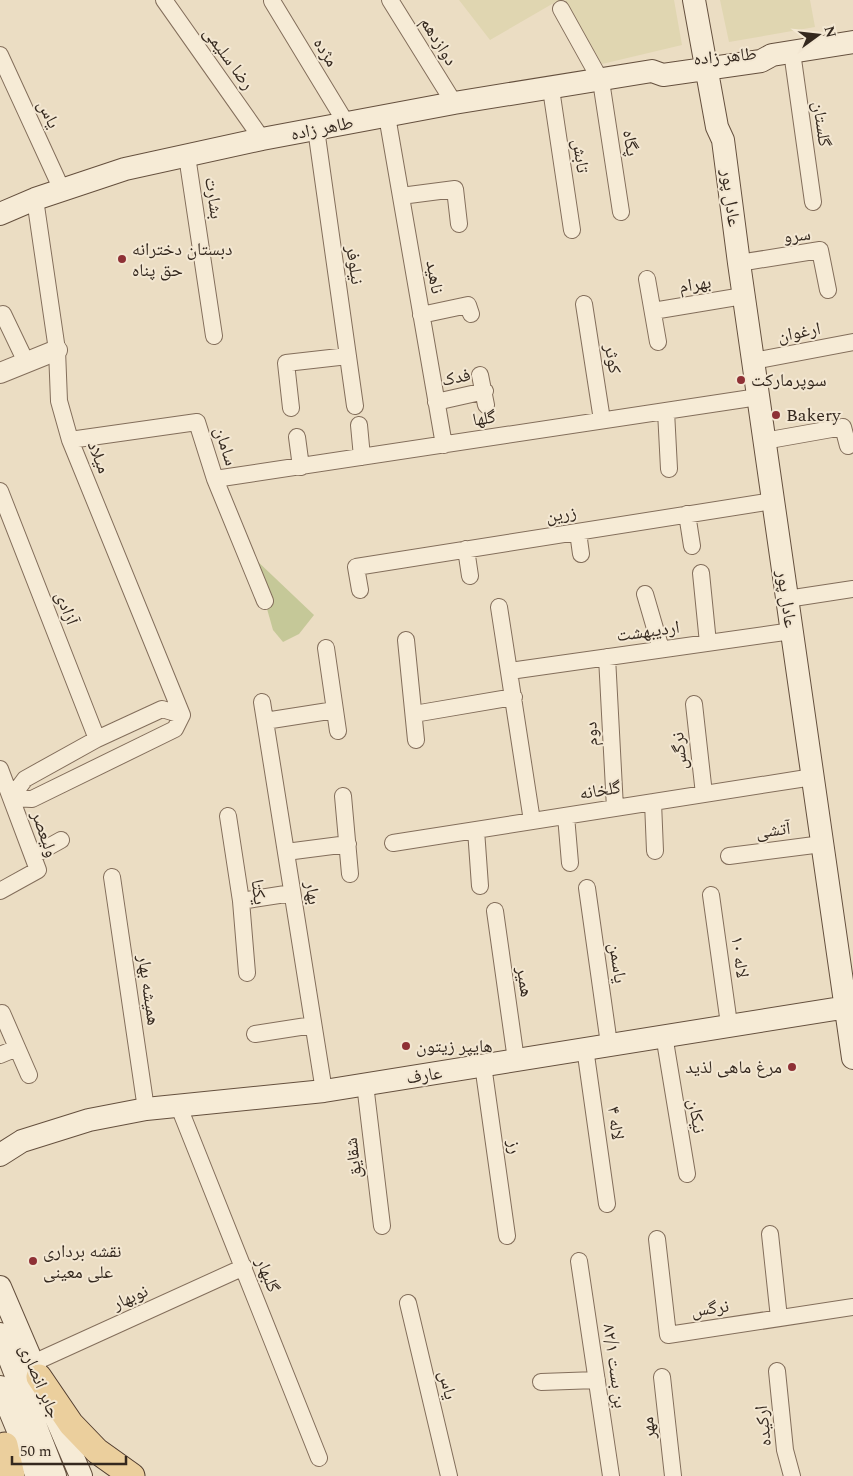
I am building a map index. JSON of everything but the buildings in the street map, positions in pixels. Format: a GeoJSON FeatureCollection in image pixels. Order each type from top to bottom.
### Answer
{"type":"FeatureCollection","features":[{"type":"Feature","properties":{"kind":"main road","name":"عادل پور"},"geometry":{"type":"LineString","coordinates":[[694,0],[726,127],[723,140],[739,263],[822,844],[849,1006],[853,1058]]}},
{"type":"Feature","properties":{"kind":"main road","name":"عادل پور"},"geometry":{"type":"LineString","coordinates":[[705,0],[710,62]]}},
{"type":"Feature","properties":{"kind":"main road","name":"طاهر زاده"},"geometry":{"type":"LineString","coordinates":[[0,214],[34,199],[125,169],[262,139],[454,103],[601,81],[652,71],[661,64],[761,61],[782,53],[853,42]]}},
{"type":"Feature","properties":{"kind":"main road","name":"عارف"},"geometry":{"type":"LineString","coordinates":[[0,1155],[11,1142],[89,1120],[146,1109],[324,1091],[849,1006]]}},
{"type":"Feature","properties":{"kind":"main road","name":"جابر انصاری"},"geometry":{"type":"LineString","coordinates":[[0,1287],[81,1476]]}},
{"type":"Feature","properties":{"kind":"main road"},"geometry":{"type":"LineString","coordinates":[[0,1334],[55,1476]]}},
{"type":"Feature","properties":{"kind":"main road"},"geometry":{"type":"LineString","coordinates":[[36,1370],[71,1424],[97,1451],[132,1476]]}},
{"type":"Feature","properties":{"kind":"main road"},"geometry":{"type":"LineString","coordinates":[[0,1387],[37,1476]]}},
{"type":"Feature","properties":{"kind":"main road"},"geometry":{"type":"LineString","coordinates":[[2,1439],[12,1476]]}},
{"type":"Feature","properties":{"kind":"main road"},"geometry":{"type":"LineString","coordinates":[[2,1439],[17,1476]]}},
{"type":"Feature","properties":{"kind":"street","name":"رضا سلیمی"},"geometry":{"type":"LineString","coordinates":[[164,0],[262,139]]}},
{"type":"Feature","properties":{"kind":"street","name":"دوازدهم"},"geometry":{"type":"LineString","coordinates":[[390,0],[454,103]]}},
{"type":"Feature","properties":{"kind":"street","name":"مژده"},"geometry":{"type":"LineString","coordinates":[[272,1],[346,123]]}},
{"type":"Feature","properties":{"kind":"street","name":"پگاه"},"geometry":{"type":"LineString","coordinates":[[561,9],[601,81],[622,212]]}},
{"type":"Feature","properties":{"kind":"street","name":"گلستان"},"geometry":{"type":"LineString","coordinates":[[782,53],[813,202]]}},
{"type":"Feature","properties":{"kind":"street","name":"یاس"},"geometry":{"type":"LineString","coordinates":[[0,55],[62,190]]}},
{"type":"Feature","properties":{"kind":"street","name":"تابش"},"geometry":{"type":"LineString","coordinates":[[551,89],[572,230]]}},
{"type":"Feature","properties":{"kind":"street","name":"ناهید"},"geometry":{"type":"LineString","coordinates":[[387,116],[444,445]]}},
{"type":"Feature","properties":{"kind":"street","name":"نیلوفر"},"geometry":{"type":"LineString","coordinates":[[316,129],[355,406]]}},
{"type":"Feature","properties":{"kind":"street","name":"بشارت"},"geometry":{"type":"LineString","coordinates":[[187,156],[214,336]]}},
{"type":"Feature","properties":{"kind":"street"},"geometry":{"type":"LineString","coordinates":[[401,196],[455,189],[459,224]]}},
{"type":"Feature","properties":{"kind":"street","name":"میلاد"},"geometry":{"type":"LineString","coordinates":[[34,199],[57,350],[59,401],[70,440],[182,715]]}},
{"type":"Feature","properties":{"kind":"street","name":"سرو"},"geometry":{"type":"LineString","coordinates":[[739,263],[820,250],[828,290]]}},
{"type":"Feature","properties":{"kind":"street"},"geometry":{"type":"LineString","coordinates":[[647,279],[658,342]]}},
{"type":"Feature","properties":{"kind":"street","name":"بهرام"},"geometry":{"type":"LineString","coordinates":[[653,311],[744,296]]}},
{"type":"Feature","properties":{"kind":"street","name":"کوثر"},"geometry":{"type":"LineString","coordinates":[[584,304],[602,420]]}},
{"type":"Feature","properties":{"kind":"street"},"geometry":{"type":"LineString","coordinates":[[421,315],[468,305],[471,314]]}},
{"type":"Feature","properties":{"kind":"street"},"geometry":{"type":"LineString","coordinates":[[3,314],[26,362]]}},
{"type":"Feature","properties":{"kind":"street","name":"ارغوان"},"geometry":{"type":"LineString","coordinates":[[753,361],[853,342]]}},
{"type":"Feature","properties":{"kind":"street"},"geometry":{"type":"LineString","coordinates":[[0,373],[57,350]]}},
{"type":"Feature","properties":{"kind":"street"},"geometry":{"type":"LineString","coordinates":[[291,408],[286,362],[348,356]]}},
{"type":"Feature","properties":{"kind":"street","name":"فدک"},"geometry":{"type":"LineString","coordinates":[[436,402],[485,398],[480,375]]}},
{"type":"Feature","properties":{"kind":"street","name":"گلها"},"geometry":{"type":"LineString","coordinates":[[216,479],[758,397]]}},
{"type":"Feature","properties":{"kind":"street"},"geometry":{"type":"LineString","coordinates":[[666,411],[669,469]]}},
{"type":"Feature","properties":{"kind":"street","name":"سامان"},"geometry":{"type":"LineString","coordinates":[[70,440],[197,422],[216,479],[265,601]]}},
{"type":"Feature","properties":{"kind":"street"},"geometry":{"type":"LineString","coordinates":[[359,426],[362,457]]}},
{"type":"Feature","properties":{"kind":"street"},"geometry":{"type":"LineString","coordinates":[[764,441],[843,427],[848,446]]}},
{"type":"Feature","properties":{"kind":"street"},"geometry":{"type":"LineString","coordinates":[[297,437],[301,467]]}},
{"type":"Feature","properties":{"kind":"street","name":"آزادی"},"geometry":{"type":"LineString","coordinates":[[0,491],[103,736],[120,756]]}},
{"type":"Feature","properties":{"kind":"street","name":"زرین"},"geometry":{"type":"LineString","coordinates":[[360,590],[356,567],[773,501]]}},
{"type":"Feature","properties":{"kind":"street"},"geometry":{"type":"LineString","coordinates":[[687,514],[692,546]]}},
{"type":"Feature","properties":{"kind":"street"},"geometry":{"type":"LineString","coordinates":[[578,532],[582,554]]}},
{"type":"Feature","properties":{"kind":"street"},"geometry":{"type":"LineString","coordinates":[[466,549],[470,576]]}},
{"type":"Feature","properties":{"kind":"street"},"geometry":{"type":"LineString","coordinates":[[701,573],[708,643]]}},
{"type":"Feature","properties":{"kind":"street"},"geometry":{"type":"LineString","coordinates":[[787,599],[853,589]]}},
{"type":"Feature","properties":{"kind":"street"},"geometry":{"type":"LineString","coordinates":[[645,594],[661,650]]}},
{"type":"Feature","properties":{"kind":"street"},"geometry":{"type":"LineString","coordinates":[[499,606],[532,821]]}},
{"type":"Feature","properties":{"kind":"street","name":"اردیبهشت"},"geometry":{"type":"LineString","coordinates":[[510,671],[792,631]]}},
{"type":"Feature","properties":{"kind":"street"},"geometry":{"type":"LineString","coordinates":[[406,640],[416,740]]}},
{"type":"Feature","properties":{"kind":"street"},"geometry":{"type":"LineString","coordinates":[[326,648],[338,731]]}},
{"type":"Feature","properties":{"kind":"street","name":"دوم"},"geometry":{"type":"LineString","coordinates":[[607,657],[615,808]]}},
{"type":"Feature","properties":{"kind":"street"},"geometry":{"type":"LineString","coordinates":[[414,714],[514,698]]}},
{"type":"Feature","properties":{"kind":"street","name":"بهار"},"geometry":{"type":"LineString","coordinates":[[262,702],[324,1091]]}},
{"type":"Feature","properties":{"kind":"street","name":"نرگس"},"geometry":{"type":"LineString","coordinates":[[694,704],[704,794]]}},
{"type":"Feature","properties":{"kind":"street"},"geometry":{"type":"LineString","coordinates":[[162,709],[182,715],[175,729],[32,799],[12,798],[25,780],[103,736],[162,709]]}},
{"type":"Feature","properties":{"kind":"street"},"geometry":{"type":"LineString","coordinates":[[265,721],[335,710]]}},
{"type":"Feature","properties":{"kind":"street"},"geometry":{"type":"LineString","coordinates":[[58,761],[68,781]]}},
{"type":"Feature","properties":{"kind":"street","name":"ولیعصر"},"geometry":{"type":"LineString","coordinates":[[0,768],[38,870],[0,891]]}},
{"type":"Feature","properties":{"kind":"street","name":"گلخانه"},"geometry":{"type":"LineString","coordinates":[[393,843],[813,777]]}},
{"type":"Feature","properties":{"kind":"street"},"geometry":{"type":"LineString","coordinates":[[343,796],[350,874]]}},
{"type":"Feature","properties":{"kind":"street"},"geometry":{"type":"LineString","coordinates":[[652,802],[655,851]]}},
{"type":"Feature","properties":{"kind":"street","name":"یکتا"},"geometry":{"type":"LineString","coordinates":[[228,816],[241,901],[247,973]]}},
{"type":"Feature","properties":{"kind":"street"},"geometry":{"type":"LineString","coordinates":[[566,816],[570,863]]}},
{"type":"Feature","properties":{"kind":"street"},"geometry":{"type":"LineString","coordinates":[[476,830],[480,886]]}},
{"type":"Feature","properties":{"kind":"street"},"geometry":{"type":"LineString","coordinates":[[34,856],[61,840]]}},
{"type":"Feature","properties":{"kind":"street"},"geometry":{"type":"LineString","coordinates":[[286,852],[348,844]]}},
{"type":"Feature","properties":{"kind":"street","name":"آتشی"},"geometry":{"type":"LineString","coordinates":[[729,856],[822,844]]}},
{"type":"Feature","properties":{"kind":"street","name":"همیشه بهار"},"geometry":{"type":"LineString","coordinates":[[112,877],[146,1109]]}},
{"type":"Feature","properties":{"kind":"street","name":"یاسمن"},"geometry":{"type":"LineString","coordinates":[[587,888],[609,1044]]}},
{"type":"Feature","properties":{"kind":"street"},"geometry":{"type":"LineString","coordinates":[[241,901],[292,893]]}},
{"type":"Feature","properties":{"kind":"street","name":"لاله ۱۰"},"geometry":{"type":"LineString","coordinates":[[711,895],[729,1024]]}},
{"type":"Feature","properties":{"kind":"street","name":"همیر"},"geometry":{"type":"LineString","coordinates":[[495,911],[516,1060]]}},
{"type":"Feature","properties":{"kind":"street"},"geometry":{"type":"LineString","coordinates":[[2,1013],[29,1076]]}},
{"type":"Feature","properties":{"kind":"street"},"geometry":{"type":"LineString","coordinates":[[255,1034],[313,1025]]}},
{"type":"Feature","properties":{"kind":"street","name":"نیکان"},"geometry":{"type":"LineString","coordinates":[[664,1035],[687,1174]]}},
{"type":"Feature","properties":{"kind":"street"},"geometry":{"type":"LineString","coordinates":[[0,1055],[17,1048]]}},
{"type":"Feature","properties":{"kind":"street","name":"لاله ۴"},"geometry":{"type":"LineString","coordinates":[[585,1048],[608,1204]]}},
{"type":"Feature","properties":{"kind":"street","name":"رز"},"geometry":{"type":"LineString","coordinates":[[483,1065],[507,1236]]}},
{"type":"Feature","properties":{"kind":"street","name":"شقایق"},"geometry":{"type":"LineString","coordinates":[[365,1084],[382,1226]]}},
{"type":"Feature","properties":{"kind":"street","name":"گلبهار"},"geometry":{"type":"LineString","coordinates":[[179,1107],[319,1458]]}},
{"type":"Feature","properties":{"kind":"street"},"geometry":{"type":"LineString","coordinates":[[770,1234],[779,1318]]}},
{"type":"Feature","properties":{"kind":"street","name":"نرگس"},"geometry":{"type":"LineString","coordinates":[[657,1239],[668,1335],[853,1307]]}},
{"type":"Feature","properties":{"kind":"street","name":"بن بست ۸۲/۱"},"geometry":{"type":"LineString","coordinates":[[579,1261],[611,1476]]}},
{"type":"Feature","properties":{"kind":"street","name":"نوبهار"},"geometry":{"type":"LineString","coordinates":[[36,1370],[244,1268]]}},
{"type":"Feature","properties":{"kind":"street","name":"یاس"},"geometry":{"type":"LineString","coordinates":[[408,1303],[449,1476]]}},
{"type":"Feature","properties":{"kind":"street","name":"ارکیده"},"geometry":{"type":"LineString","coordinates":[[777,1371],[785,1450],[792,1476]]}},
{"type":"Feature","properties":{"kind":"street","name":"مهر"},"geometry":{"type":"LineString","coordinates":[[662,1377],[673,1476]]}},
{"type":"Feature","properties":{"kind":"street"},"geometry":{"type":"LineString","coordinates":[[541,1382],[597,1380]]}},
{"type":"Feature","properties":{"kind":"shaded area"},"geometry":{"type":"Polygon","coordinates":[[[459,0],[559,0],[490,40],[459,0]]]}},
{"type":"Feature","properties":{"kind":"shaded area"},"geometry":{"type":"Polygon","coordinates":[[[565,0],[674,0],[682,45],[602,64],[565,0]]]}},
{"type":"Feature","properties":{"kind":"shaded area"},"geometry":{"type":"Polygon","coordinates":[[[720,0],[810,0],[815,27],[729,42],[720,0]]]}},
{"type":"Feature","properties":{"kind":"green space"},"geometry":{"type":"Polygon","coordinates":[[[252,556],[314,615],[299,634],[283,642],[273,630],[252,556]]]}},
{"type":"Feature","properties":{"kind":"place","name":"دبستان دخترانه حق پناه"},"geometry":{"type":"Point","coordinates":[122,259]}},
{"type":"Feature","properties":{"kind":"place","name":"سوپرمارکت"},"geometry":{"type":"Point","coordinates":[741,380]}},
{"type":"Feature","properties":{"kind":"place","name":"Bakery"},"geometry":{"type":"Point","coordinates":[776,415]}},
{"type":"Feature","properties":{"kind":"place","name":"هایپر زیتون"},"geometry":{"type":"Point","coordinates":[406,1046]}},
{"type":"Feature","properties":{"kind":"place","name":"مرغ ماهی لذید"},"geometry":{"type":"Point","coordinates":[792,1067]}},
{"type":"Feature","properties":{"kind":"place","name":"نقشه برداری علی معینی"},"geometry":{"type":"Point","coordinates":[33,1261]}}]}
